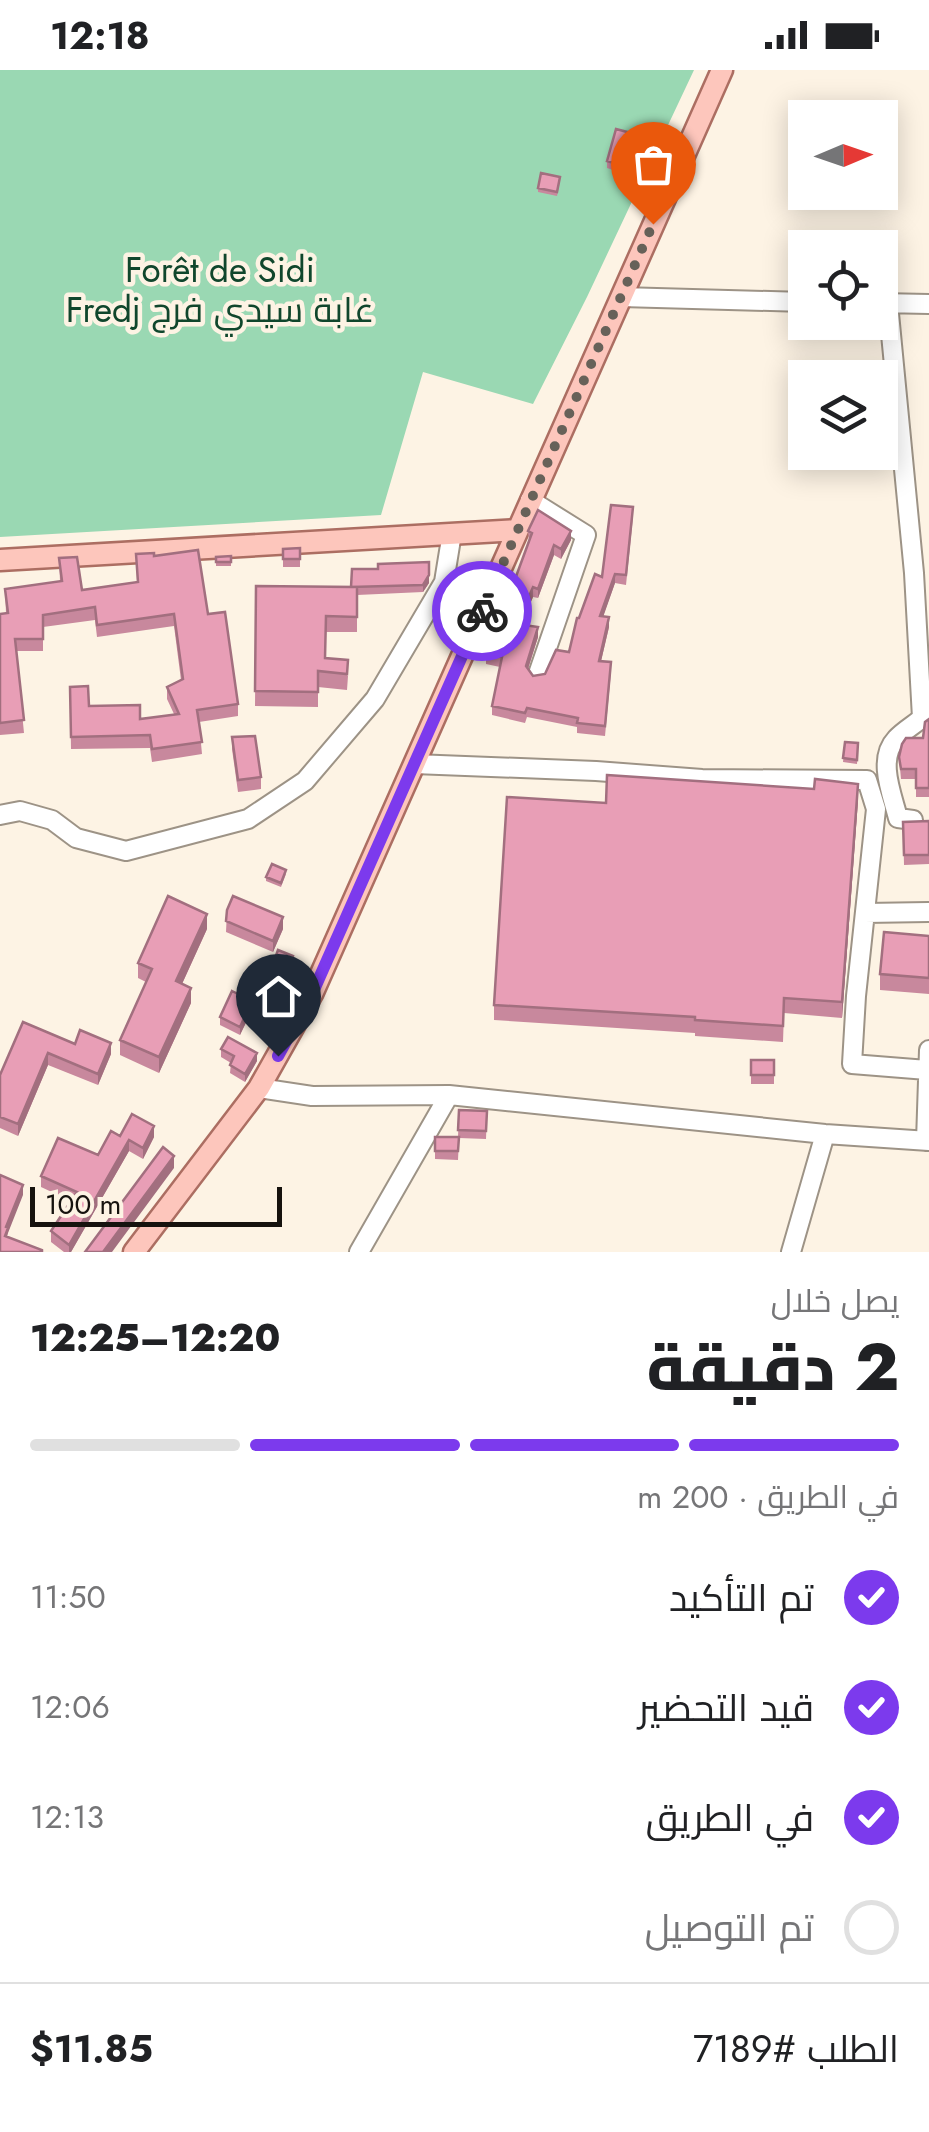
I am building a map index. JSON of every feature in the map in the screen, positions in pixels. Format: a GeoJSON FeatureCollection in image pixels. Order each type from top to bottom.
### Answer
{"type":"FeatureCollection","features":[{"type":"Feature","properties":{"kind":"main road"},"geometry":{"type":"LineString","coordinates":[[134,1252],[260,1088],[313,992],[722,70]]}},
{"type":"Feature","properties":{"kind":"main road"},"geometry":{"type":"LineString","coordinates":[[0,560],[517,530]]}},
{"type":"Feature","properties":{"kind":"street"},"geometry":{"type":"LineString","coordinates":[[621,297],[788,302]]}},
{"type":"Feature","properties":{"kind":"street"},"geometry":{"type":"LineString","coordinates":[[898,303],[929,304]]}},
{"type":"Feature","properties":{"kind":"street"},"geometry":{"type":"LineString","coordinates":[[889,340],[922,580],[922,718],[894,740],[887,753],[887,777],[898,818],[913,820]]}},
{"type":"Feature","properties":{"kind":"street"},"geometry":{"type":"LineString","coordinates":[[530,500],[586,535],[538,674]]}},
{"type":"Feature","properties":{"kind":"street"},"geometry":{"type":"LineString","coordinates":[[0,815],[20,811],[52,820],[76,838],[126,851],[248,819],[304,781],[375,699],[444,582],[452,533]]}},
{"type":"Feature","properties":{"kind":"street"},"geometry":{"type":"LineString","coordinates":[[414,764],[702,779],[867,780],[876,809],[852,1064],[928,1070]]}},
{"type":"Feature","properties":{"kind":"street"},"geometry":{"type":"LineString","coordinates":[[865,913],[929,912]]}},
{"type":"Feature","properties":{"kind":"street"},"geometry":{"type":"LineString","coordinates":[[260,1088],[312,1096],[449,1095],[928,1141],[929,1050]]}},
{"type":"Feature","properties":{"kind":"street"},"geometry":{"type":"LineString","coordinates":[[359,1252],[449,1095]]}},
{"type":"Feature","properties":{"kind":"street"},"geometry":{"type":"LineString","coordinates":[[791,1252],[825,1134]]}},
{"type":"Feature","properties":{"kind":"green space","name":"Forêt de Sidi Fredj غابة سيدي فرج"},"geometry":{"type":"Polygon","coordinates":[[[0,70],[694,70],[533,404],[423,372],[381,515],[0,537],[0,70]]]}},
{"type":"Feature","properties":{"kind":"building"},"geometry":{"type":"Polygon","coordinates":[[[616,129],[631,133],[622,165],[607,161],[616,129]]]}},
{"type":"Feature","properties":{"kind":"building"},"geometry":{"type":"Polygon","coordinates":[[[541,173],[560,177],[557,192],[538,188],[541,173]]]}},
{"type":"Feature","properties":{"kind":"building"},"geometry":{"type":"Polygon","coordinates":[[[611,505],[633,507],[626,575],[615,574],[600,616],[609,617],[599,661],[611,662],[605,726],[577,723],[578,718],[527,708],[525,713],[492,706],[502,657],[486,655],[488,640],[501,642],[506,609],[496,604],[507,579],[514,582],[538,510],[571,531],[561,549],[554,545],[538,589],[533,587],[517,624],[538,627],[526,666],[533,676],[545,674],[556,650],[569,652],[577,618],[595,574],[602,577],[611,505]]]}},
{"type":"Feature","properties":{"kind":"building"},"geometry":{"type":"Polygon","coordinates":[[[300,548],[300,559],[283,559],[283,549],[300,548]]]}},
{"type":"Feature","properties":{"kind":"building"},"geometry":{"type":"Polygon","coordinates":[[[198,550],[208,614],[225,612],[238,704],[197,710],[202,742],[152,749],[150,735],[71,737],[70,687],[88,686],[89,706],[140,705],[140,719],[179,714],[167,687],[183,679],[174,614],[97,625],[95,607],[43,615],[43,639],[15,639],[24,720],[0,723],[0,614],[8,613],[5,589],[62,581],[59,558],[77,557],[82,590],[138,582],[136,554],[154,556],[198,550]]]}},
{"type":"Feature","properties":{"kind":"building"},"geometry":{"type":"Polygon","coordinates":[[[231,556],[231,562],[216,562],[216,557],[231,556]]]}},
{"type":"Feature","properties":{"kind":"building"},"geometry":{"type":"Polygon","coordinates":[[[429,562],[429,575],[423,585],[351,587],[352,569],[429,562]]]}},
{"type":"Feature","properties":{"kind":"building"},"geometry":{"type":"Polygon","coordinates":[[[256,586],[357,587],[357,617],[326,616],[325,658],[348,660],[347,674],[318,671],[318,692],[255,691],[256,586]]]}},
{"type":"Feature","properties":{"kind":"building"},"geometry":{"type":"Polygon","coordinates":[[[929,719],[929,788],[916,788],[916,769],[901,769],[899,757],[906,738],[923,738],[929,719]]]}},
{"type":"Feature","properties":{"kind":"building"},"geometry":{"type":"Polygon","coordinates":[[[255,736],[261,777],[238,780],[232,737],[255,736]]]}},
{"type":"Feature","properties":{"kind":"building"},"geometry":{"type":"Polygon","coordinates":[[[845,742],[858,743],[857,760],[843,758],[845,742]]]}},
{"type":"Feature","properties":{"kind":"building"},"geometry":{"type":"Polygon","coordinates":[[[607,775],[814,789],[815,779],[858,784],[842,1002],[784,998],[783,1026],[494,1005],[507,797],[606,803],[607,775]]]}},
{"type":"Feature","properties":{"kind":"building"},"geometry":{"type":"Polygon","coordinates":[[[929,821],[929,855],[904,855],[903,822],[929,821]]]}},
{"type":"Feature","properties":{"kind":"building"},"geometry":{"type":"Polygon","coordinates":[[[272,864],[286,870],[281,883],[266,877],[272,864]]]}},
{"type":"Feature","properties":{"kind":"building"},"geometry":{"type":"Polygon","coordinates":[[[168,896],[207,914],[176,981],[191,988],[159,1057],[120,1040],[152,969],[138,963],[168,896]]]}},
{"type":"Feature","properties":{"kind":"building"},"geometry":{"type":"Polygon","coordinates":[[[233,896],[283,917],[273,941],[226,921],[233,896]]]}},
{"type":"Feature","properties":{"kind":"building"},"geometry":{"type":"Polygon","coordinates":[[[884,932],[929,936],[929,978],[880,974],[884,932]]]}},
{"type":"Feature","properties":{"kind":"building"},"geometry":{"type":"Polygon","coordinates":[[[278,950],[293,956],[281,989],[266,984],[278,950]]]}},
{"type":"Feature","properties":{"kind":"building"},"geometry":{"type":"Polygon","coordinates":[[[232,991],[252,1001],[240,1027],[220,1017],[232,991]]]}},
{"type":"Feature","properties":{"kind":"building"},"geometry":{"type":"Polygon","coordinates":[[[23,1022],[75,1044],[80,1030],[111,1043],[98,1074],[48,1053],[18,1124],[0,1117],[0,1075],[23,1022]]]}},
{"type":"Feature","properties":{"kind":"building"},"geometry":{"type":"Polygon","coordinates":[[[228,1037],[257,1053],[245,1074],[230,1065],[234,1056],[221,1049],[228,1037]]]}},
{"type":"Feature","properties":{"kind":"building"},"geometry":{"type":"Polygon","coordinates":[[[751,1060],[774,1060],[774,1075],[751,1075],[751,1060]]]}},
{"type":"Feature","properties":{"kind":"building"},"geometry":{"type":"Polygon","coordinates":[[[459,1110],[487,1111],[486,1131],[458,1130],[459,1110]]]}},
{"type":"Feature","properties":{"kind":"building"},"geometry":{"type":"Polygon","coordinates":[[[132,1114],[154,1126],[143,1148],[129,1140],[69,1245],[51,1231],[77,1192],[41,1176],[58,1138],[98,1155],[111,1131],[120,1136],[132,1114]]]}},
{"type":"Feature","properties":{"kind":"building"},"geometry":{"type":"Polygon","coordinates":[[[435,1137],[459,1137],[458,1151],[435,1151],[435,1137]]]}},
{"type":"Feature","properties":{"kind":"building"},"geometry":{"type":"Polygon","coordinates":[[[163,1147],[174,1156],[103,1252],[85,1252],[163,1147]]]}},
{"type":"Feature","properties":{"kind":"building"},"geometry":{"type":"Polygon","coordinates":[[[0,1175],[23,1185],[5,1236],[42,1252],[0,1252],[0,1175]]]}},
{"type":"Feature","properties":{"kind":"way so far"},"geometry":{"type":"LineString","coordinates":[[482,611],[653,224]]}},
{"type":"Feature","properties":{"kind":"route"},"geometry":{"type":"LineString","coordinates":[[278,1056],[313,992],[482,611]]}}]}
